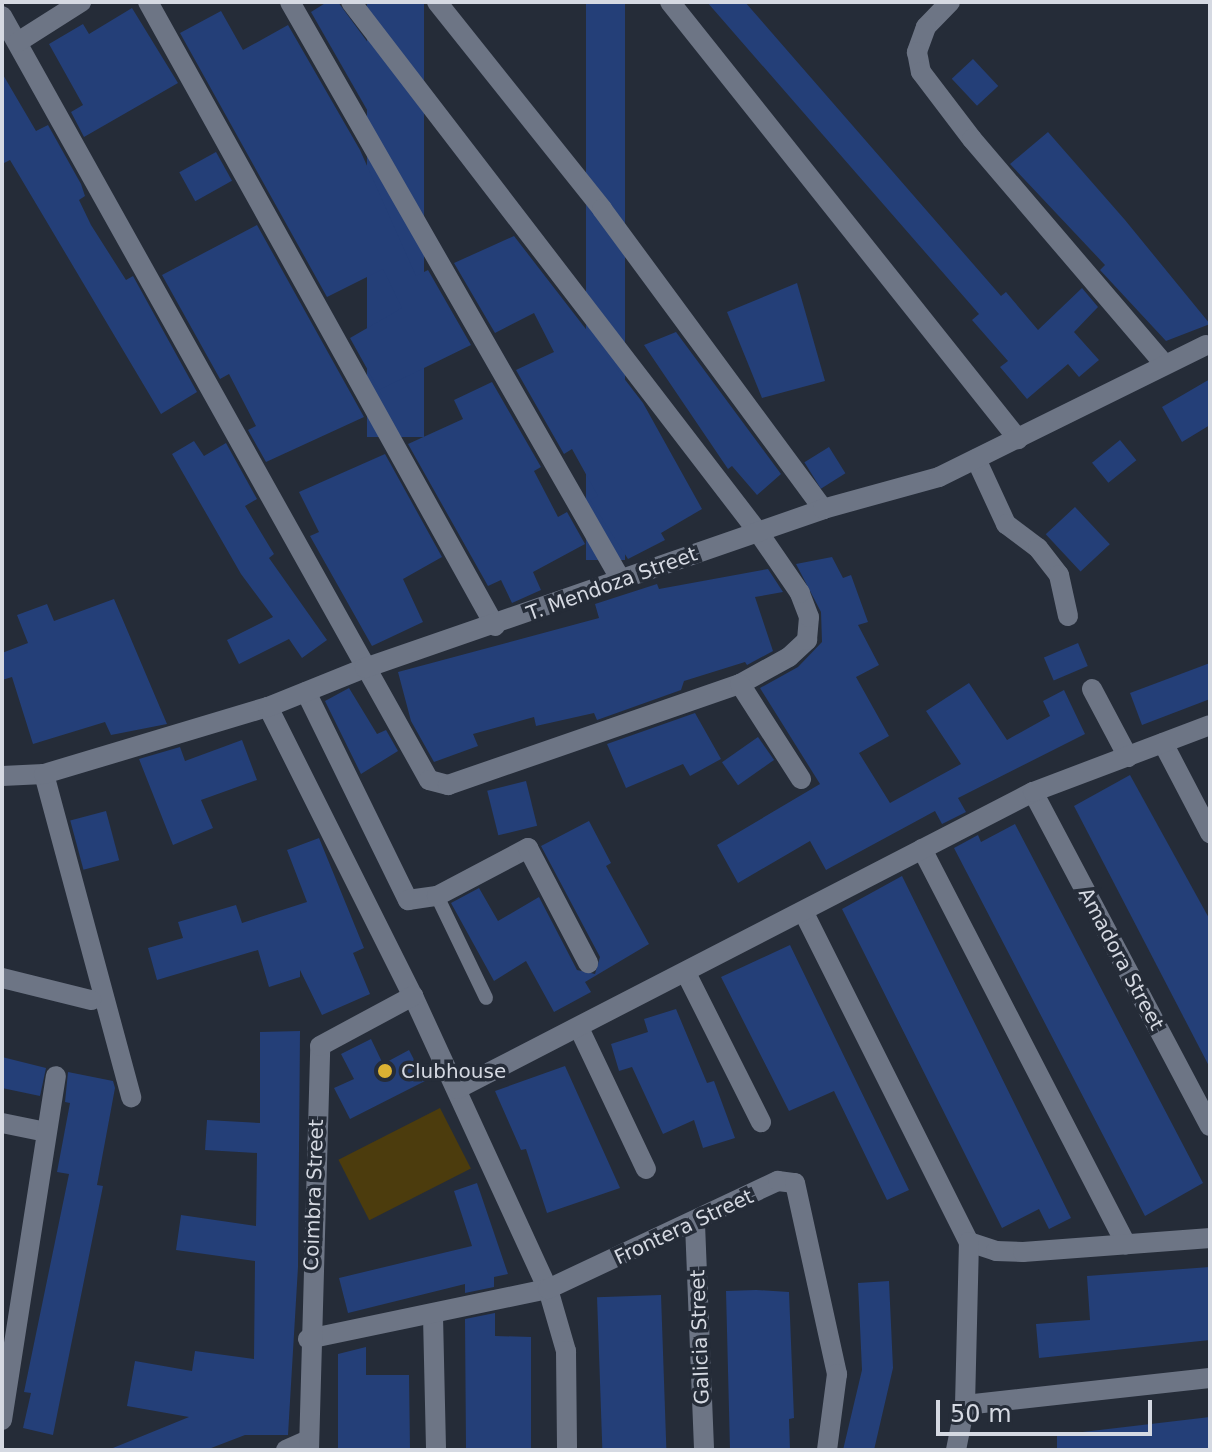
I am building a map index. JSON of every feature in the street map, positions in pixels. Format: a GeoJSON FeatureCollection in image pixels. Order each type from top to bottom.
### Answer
{"type":"FeatureCollection","features":[{"type":"Feature","properties":{"kind":"street"},"geometry":{"type":"LineString","coordinates":[[18,42],[81,2]]}},
{"type":"Feature","properties":{"kind":"street"},"geometry":{"type":"LineString","coordinates":[[148,2],[495,626]]}},
{"type":"Feature","properties":{"kind":"street"},"geometry":{"type":"LineString","coordinates":[[290,2],[389,166],[621,580]]}},
{"type":"Feature","properties":{"kind":"street"},"geometry":{"type":"LineString","coordinates":[[2,16],[429,780],[448,785],[740,684],[789,657],[807,640],[809,617],[800,593],[758,532],[351,2]]}},
{"type":"Feature","properties":{"kind":"street"},"geometry":{"type":"LineString","coordinates":[[437,2],[602,209],[823,509]]}},
{"type":"Feature","properties":{"kind":"street"},"geometry":{"type":"LineString","coordinates":[[670,2],[1018,439]]}},
{"type":"Feature","properties":{"kind":"street"},"geometry":{"type":"LineString","coordinates":[[950,2],[926,27],[917,52],[921,72],[972,139],[1163,363]]}},
{"type":"Feature","properties":{"kind":"street","name":"T. Mendoza Street"},"geometry":{"type":"LineString","coordinates":[[2,776],[44,774],[268,707],[365,668],[495,626],[823,509],[939,477],[1163,363],[1206,345]]}},
{"type":"Feature","properties":{"kind":"street"},"geometry":{"type":"LineString","coordinates":[[976,459],[1006,524],[1038,548],[1059,575],[1068,616]]}},
{"type":"Feature","properties":{"kind":"street"},"geometry":{"type":"LineString","coordinates":[[740,684],[801,779]]}},
{"type":"Feature","properties":{"kind":"street"},"geometry":{"type":"LineString","coordinates":[[1092,689],[1128,757]]}},
{"type":"Feature","properties":{"kind":"street"},"geometry":{"type":"LineString","coordinates":[[306,692],[408,900],[437,896],[528,848],[588,963]]}},
{"type":"Feature","properties":{"kind":"street"},"geometry":{"type":"LineString","coordinates":[[268,707],[413,996],[548,1289],[566,1351],[567,1450]]}},
{"type":"Feature","properties":{"kind":"street"},"geometry":{"type":"LineString","coordinates":[[457,1089],[804,913],[1033,792],[1210,725]]}},
{"type":"Feature","properties":{"kind":"street"},"geometry":{"type":"LineString","coordinates":[[1163,743],[1210,833]]}},
{"type":"Feature","properties":{"kind":"street"},"geometry":{"type":"LineString","coordinates":[[44,774],[131,1097]]}},
{"type":"Feature","properties":{"kind":"street","name":"Amadora Street"},"geometry":{"type":"LineString","coordinates":[[1033,792],[1210,1126]]}},
{"type":"Feature","properties":{"kind":"street"},"geometry":{"type":"LineString","coordinates":[[922,849],[1126,1244]]}},
{"type":"Feature","properties":{"kind":"street"},"geometry":{"type":"LineString","coordinates":[[804,913],[969,1242],[965,1405],[956,1450]]}},
{"type":"Feature","properties":{"kind":"street"},"geometry":{"type":"LineString","coordinates":[[686,973],[761,1122]]}},
{"type":"Feature","properties":{"kind":"street"},"geometry":{"type":"LineString","coordinates":[[2,978],[91,1000]]}},
{"type":"Feature","properties":{"kind":"street","name":"Coimbra Street"},"geometry":{"type":"LineString","coordinates":[[308,1445],[308,1339],[320,1046],[413,996]]}},
{"type":"Feature","properties":{"kind":"street"},"geometry":{"type":"LineString","coordinates":[[579,1028],[646,1169]]}},
{"type":"Feature","properties":{"kind":"street"},"geometry":{"type":"LineString","coordinates":[[2,1420],[56,1076]]}},
{"type":"Feature","properties":{"kind":"street"},"geometry":{"type":"LineString","coordinates":[[2,1123],[46,1132]]}},
{"type":"Feature","properties":{"kind":"street","name":"Frontera Street"},"geometry":{"type":"LineString","coordinates":[[308,1339],[433,1316],[548,1289],[695,1224],[778,1181],[795,1183],[837,1374],[827,1450]]}},
{"type":"Feature","properties":{"kind":"street","name":"Galicia Street"},"geometry":{"type":"LineString","coordinates":[[695,1224],[704,1450]]}},
{"type":"Feature","properties":{"kind":"street"},"geometry":{"type":"LineString","coordinates":[[969,1242],[996,1251],[1023,1252],[1210,1238]]}},
{"type":"Feature","properties":{"kind":"street"},"geometry":{"type":"LineString","coordinates":[[433,1316],[436,1450]]}},
{"type":"Feature","properties":{"kind":"street"},"geometry":{"type":"LineString","coordinates":[[965,1405],[1210,1378]]}},
{"type":"Feature","properties":{"kind":"street"},"geometry":{"type":"LineString","coordinates":[[286,1450],[308,1445]]}},
{"type":"Feature","properties":{"kind":"lane"},"geometry":{"type":"LineString","coordinates":[[437,896],[486,998]]}},
{"type":"Feature","properties":{"kind":"shaded area"},"geometry":{"type":"Polygon","coordinates":[[[440,1108],[471,1169],[369,1220],[338,1160],[440,1108]]]}},
{"type":"Feature","properties":{"kind":"building"},"geometry":{"type":"Polygon","coordinates":[[[327,2],[338,2],[419,112],[382,136],[311,12],[327,2]]]}},
{"type":"Feature","properties":{"kind":"building"},"geometry":{"type":"Polygon","coordinates":[[[367,2],[424,2],[424,437],[367,437],[367,2]]]}},
{"type":"Feature","properties":{"kind":"building"},"geometry":{"type":"Polygon","coordinates":[[[586,2],[625,2],[625,560],[586,560],[586,2]]]}},
{"type":"Feature","properties":{"kind":"building"},"geometry":{"type":"Polygon","coordinates":[[[707,2],[745,2],[1001,296],[1006,292],[1038,330],[1082,288],[1098,307],[1074,332],[1099,360],[1079,377],[1068,364],[1027,399],[1000,367],[1008,361],[972,320],[979,314],[707,2]]]}},
{"type":"Feature","properties":{"kind":"building"},"geometry":{"type":"Polygon","coordinates":[[[132,8],[178,83],[84,137],[71,112],[83,105],[49,44],[83,24],[89,34],[132,8]]]}},
{"type":"Feature","properties":{"kind":"building"},"geometry":{"type":"Polygon","coordinates":[[[221,11],[243,50],[288,25],[360,150],[416,276],[428,270],[471,345],[379,390],[385,401],[350,338],[402,308],[383,269],[327,297],[180,33],[221,11]]]}},
{"type":"Feature","properties":{"kind":"building"},"geometry":{"type":"Polygon","coordinates":[[[973,59],[998,86],[977,106],[952,79],[973,59]]]}},
{"type":"Feature","properties":{"kind":"building"},"geometry":{"type":"Polygon","coordinates":[[[2,73],[36,131],[48,125],[81,184],[85,196],[79,200],[91,225],[126,280],[133,276],[197,392],[161,414],[10,160],[2,164],[2,73]]]}},
{"type":"Feature","properties":{"kind":"building"},"geometry":{"type":"Polygon","coordinates":[[[1048,132],[1210,324],[1166,341],[1100,270],[1105,265],[1010,164],[1048,132]]]}},
{"type":"Feature","properties":{"kind":"building"},"geometry":{"type":"Polygon","coordinates":[[[216,152],[232,181],[195,201],[179,172],[216,152]]]}},
{"type":"Feature","properties":{"kind":"building"},"geometry":{"type":"Polygon","coordinates":[[[257,225],[364,417],[266,462],[248,430],[256,426],[229,374],[220,379],[162,275],[257,225]]]}},
{"type":"Feature","properties":{"kind":"building"},"geometry":{"type":"Polygon","coordinates":[[[514,236],[643,403],[702,509],[661,533],[665,540],[628,559],[590,500],[598,496],[572,449],[564,454],[516,370],[554,352],[534,313],[495,333],[454,263],[514,236]]]}},
{"type":"Feature","properties":{"kind":"building"},"geometry":{"type":"Polygon","coordinates":[[[797,283],[825,381],[762,398],[727,312],[797,283]]]}},
{"type":"Feature","properties":{"kind":"building"},"geometry":{"type":"Polygon","coordinates":[[[676,332],[781,474],[757,495],[732,466],[728,469],[644,345],[676,332]]]}},
{"type":"Feature","properties":{"kind":"building"},"geometry":{"type":"Polygon","coordinates":[[[1210,379],[1210,425],[1182,442],[1162,407],[1210,379]]]}},
{"type":"Feature","properties":{"kind":"building"},"geometry":{"type":"Polygon","coordinates":[[[492,382],[541,467],[534,471],[558,517],[567,512],[585,544],[533,572],[541,590],[512,603],[501,580],[488,586],[408,444],[463,419],[454,400],[492,382]]]}},
{"type":"Feature","properties":{"kind":"building"},"geometry":{"type":"Polygon","coordinates":[[[1120,440],[1136,460],[1108,483],[1092,463],[1120,440]]]}},
{"type":"Feature","properties":{"kind":"building"},"geometry":{"type":"Polygon","coordinates":[[[194,441],[204,456],[226,443],[257,499],[245,506],[274,554],[269,558],[327,640],[302,658],[289,639],[239,664],[227,640],[273,617],[241,574],[172,454],[194,441]]]}},
{"type":"Feature","properties":{"kind":"building"},"geometry":{"type":"Polygon","coordinates":[[[829,447],[845,473],[821,489],[804,462],[829,447]]]}},
{"type":"Feature","properties":{"kind":"building"},"geometry":{"type":"Polygon","coordinates":[[[385,454],[442,557],[403,579],[423,622],[372,646],[310,536],[319,532],[299,492],[385,454]]]}},
{"type":"Feature","properties":{"kind":"building"},"geometry":{"type":"Polygon","coordinates":[[[1075,507],[1110,544],[1081,572],[1046,534],[1075,507]]]}},
{"type":"Feature","properties":{"kind":"building"},"geometry":{"type":"Polygon","coordinates":[[[832,557],[843,578],[851,575],[868,622],[858,625],[879,665],[856,677],[889,736],[859,753],[890,803],[961,764],[926,711],[969,683],[1007,740],[1050,716],[1043,701],[1064,690],[1085,734],[958,798],[966,812],[942,824],[935,811],[826,870],[810,841],[738,883],[717,845],[820,784],[760,688],[798,667],[822,642],[821,612],[796,564],[832,557]]]}},
{"type":"Feature","properties":{"kind":"building"},"geometry":{"type":"Polygon","coordinates":[[[768,569],[783,592],[755,597],[773,651],[747,665],[745,662],[684,681],[681,690],[597,720],[594,713],[536,726],[534,717],[473,734],[478,746],[434,762],[411,721],[398,672],[599,618],[595,604],[657,584],[659,589],[768,569]]]}},
{"type":"Feature","properties":{"kind":"building"},"geometry":{"type":"Polygon","coordinates":[[[114,599],[167,724],[111,735],[105,722],[33,744],[12,677],[2,680],[2,653],[28,643],[17,615],[47,604],[54,621],[114,599]]]}},
{"type":"Feature","properties":{"kind":"building"},"geometry":{"type":"Polygon","coordinates":[[[1078,643],[1088,666],[1054,680],[1044,657],[1078,643]]]}},
{"type":"Feature","properties":{"kind":"building"},"geometry":{"type":"Polygon","coordinates":[[[1210,663],[1210,699],[1142,725],[1130,693],[1210,663]]]}},
{"type":"Feature","properties":{"kind":"building"},"geometry":{"type":"Polygon","coordinates":[[[349,688],[377,734],[386,730],[398,751],[361,774],[325,701],[349,688]]]}},
{"type":"Feature","properties":{"kind":"building"},"geometry":{"type":"Polygon","coordinates":[[[695,713],[721,759],[690,776],[683,764],[626,788],[607,744],[695,713]]]}},
{"type":"Feature","properties":{"kind":"building"},"geometry":{"type":"Polygon","coordinates":[[[758,737],[774,760],[738,785],[722,762],[758,737]]]}},
{"type":"Feature","properties":{"kind":"building"},"geometry":{"type":"Polygon","coordinates":[[[242,740],[257,780],[201,800],[213,828],[173,845],[139,759],[180,747],[185,761],[242,740]]]}},
{"type":"Feature","properties":{"kind":"building"},"geometry":{"type":"Polygon","coordinates":[[[1130,775],[1210,920],[1210,1068],[1074,806],[1130,775]]]}},
{"type":"Feature","properties":{"kind":"building"},"geometry":{"type":"Polygon","coordinates":[[[526,781],[537,826],[498,835],[487,791],[526,781]]]}},
{"type":"Feature","properties":{"kind":"building"},"geometry":{"type":"Polygon","coordinates":[[[106,811],[119,860],[83,870],[70,821],[106,811]]]}},
{"type":"Feature","properties":{"kind":"building"},"geometry":{"type":"Polygon","coordinates":[[[589,821],[611,863],[606,866],[649,944],[585,982],[591,992],[554,1012],[526,961],[494,981],[451,903],[479,888],[498,921],[539,897],[577,970],[595,974],[600,957],[541,846],[589,821]]]}},
{"type":"Feature","properties":{"kind":"building"},"geometry":{"type":"Polygon","coordinates":[[[1015,824],[1203,1183],[1145,1216],[954,848],[978,835],[981,842],[1015,824]]]}},
{"type":"Feature","properties":{"kind":"building"},"geometry":{"type":"Polygon","coordinates":[[[319,838],[364,948],[353,953],[370,994],[322,1015],[300,970],[300,977],[269,987],[258,950],[157,980],[148,948],[183,938],[178,922],[236,905],[242,923],[307,902],[287,850],[319,838]]]}},
{"type":"Feature","properties":{"kind":"building"},"geometry":{"type":"Polygon","coordinates":[[[902,876],[1071,1218],[1049,1229],[1039,1209],[1002,1228],[842,909],[902,876]]]}},
{"type":"Feature","properties":{"kind":"building"},"geometry":{"type":"Polygon","coordinates":[[[790,945],[909,1190],[887,1200],[834,1091],[789,1111],[721,977],[790,945]]]}},
{"type":"Feature","properties":{"kind":"building"},"geometry":{"type":"Polygon","coordinates":[[[676,1009],[707,1083],[714,1081],[735,1138],[703,1148],[694,1120],[663,1134],[632,1067],[619,1071],[611,1044],[648,1032],[644,1019],[676,1009]]]}},
{"type":"Feature","properties":{"kind":"building"},"geometry":{"type":"Polygon","coordinates":[[[300,1031],[298,1267],[288,1435],[245,1435],[206,1450],[108,1450],[189,1417],[127,1406],[135,1361],[192,1371],[195,1351],[254,1359],[255,1261],[176,1250],[181,1215],[256,1226],[257,1153],[205,1150],[207,1120],[260,1123],[260,1032],[300,1031]]]}},
{"type":"Feature","properties":{"kind":"building","name":"Clubhouse"},"geometry":{"type":"Polygon","coordinates":[[[371,1039],[383,1064],[409,1050],[425,1081],[350,1119],[334,1088],[354,1079],[341,1054],[371,1039]]]}},
{"type":"Feature","properties":{"kind":"building"},"geometry":{"type":"Polygon","coordinates":[[[2,1057],[46,1068],[40,1096],[2,1088],[2,1057]]]}},
{"type":"Feature","properties":{"kind":"building"},"geometry":{"type":"Polygon","coordinates":[[[565,1066],[620,1188],[547,1213],[526,1149],[521,1150],[495,1091],[565,1066]]]}},
{"type":"Feature","properties":{"kind":"building"},"geometry":{"type":"Polygon","coordinates":[[[68,1072],[113,1081],[115,1088],[97,1185],[103,1186],[53,1435],[23,1428],[31,1393],[24,1392],[69,1174],[57,1172],[70,1103],[65,1102],[68,1072]]]}},
{"type":"Feature","properties":{"kind":"building"},"geometry":{"type":"Polygon","coordinates":[[[477,1183],[508,1274],[494,1277],[494,1287],[465,1293],[465,1284],[348,1313],[339,1278],[472,1246],[454,1191],[477,1183]]]}},
{"type":"Feature","properties":{"kind":"building"},"geometry":{"type":"Polygon","coordinates":[[[1210,1267],[1210,1340],[1039,1358],[1036,1324],[1090,1320],[1087,1276],[1210,1267]]]}},
{"type":"Feature","properties":{"kind":"building"},"geometry":{"type":"Polygon","coordinates":[[[889,1281],[893,1368],[874,1450],[843,1450],[862,1370],[858,1283],[889,1281]]]}},
{"type":"Feature","properties":{"kind":"building"},"geometry":{"type":"Polygon","coordinates":[[[726,1291],[789,1292],[794,1418],[789,1419],[790,1450],[730,1450],[726,1291]]]}},
{"type":"Feature","properties":{"kind":"building"},"geometry":{"type":"Polygon","coordinates":[[[661,1295],[666,1449],[602,1450],[597,1297],[661,1295]]]}},
{"type":"Feature","properties":{"kind":"building"},"geometry":{"type":"Polygon","coordinates":[[[495,1313],[495,1336],[531,1337],[531,1450],[466,1450],[465,1319],[495,1313]]]}},
{"type":"Feature","properties":{"kind":"building"},"geometry":{"type":"Polygon","coordinates":[[[366,1347],[366,1375],[409,1375],[410,1450],[338,1450],[338,1354],[366,1347]]]}},
{"type":"Feature","properties":{"kind":"building"},"geometry":{"type":"Polygon","coordinates":[[[1210,1417],[1210,1448],[1057,1450],[1057,1435],[1210,1417]]]}},
{"type":"Feature","properties":{"kind":"place","name":"Clubhouse"},"geometry":{"type":"Point","coordinates":[385,1071]}}]}
